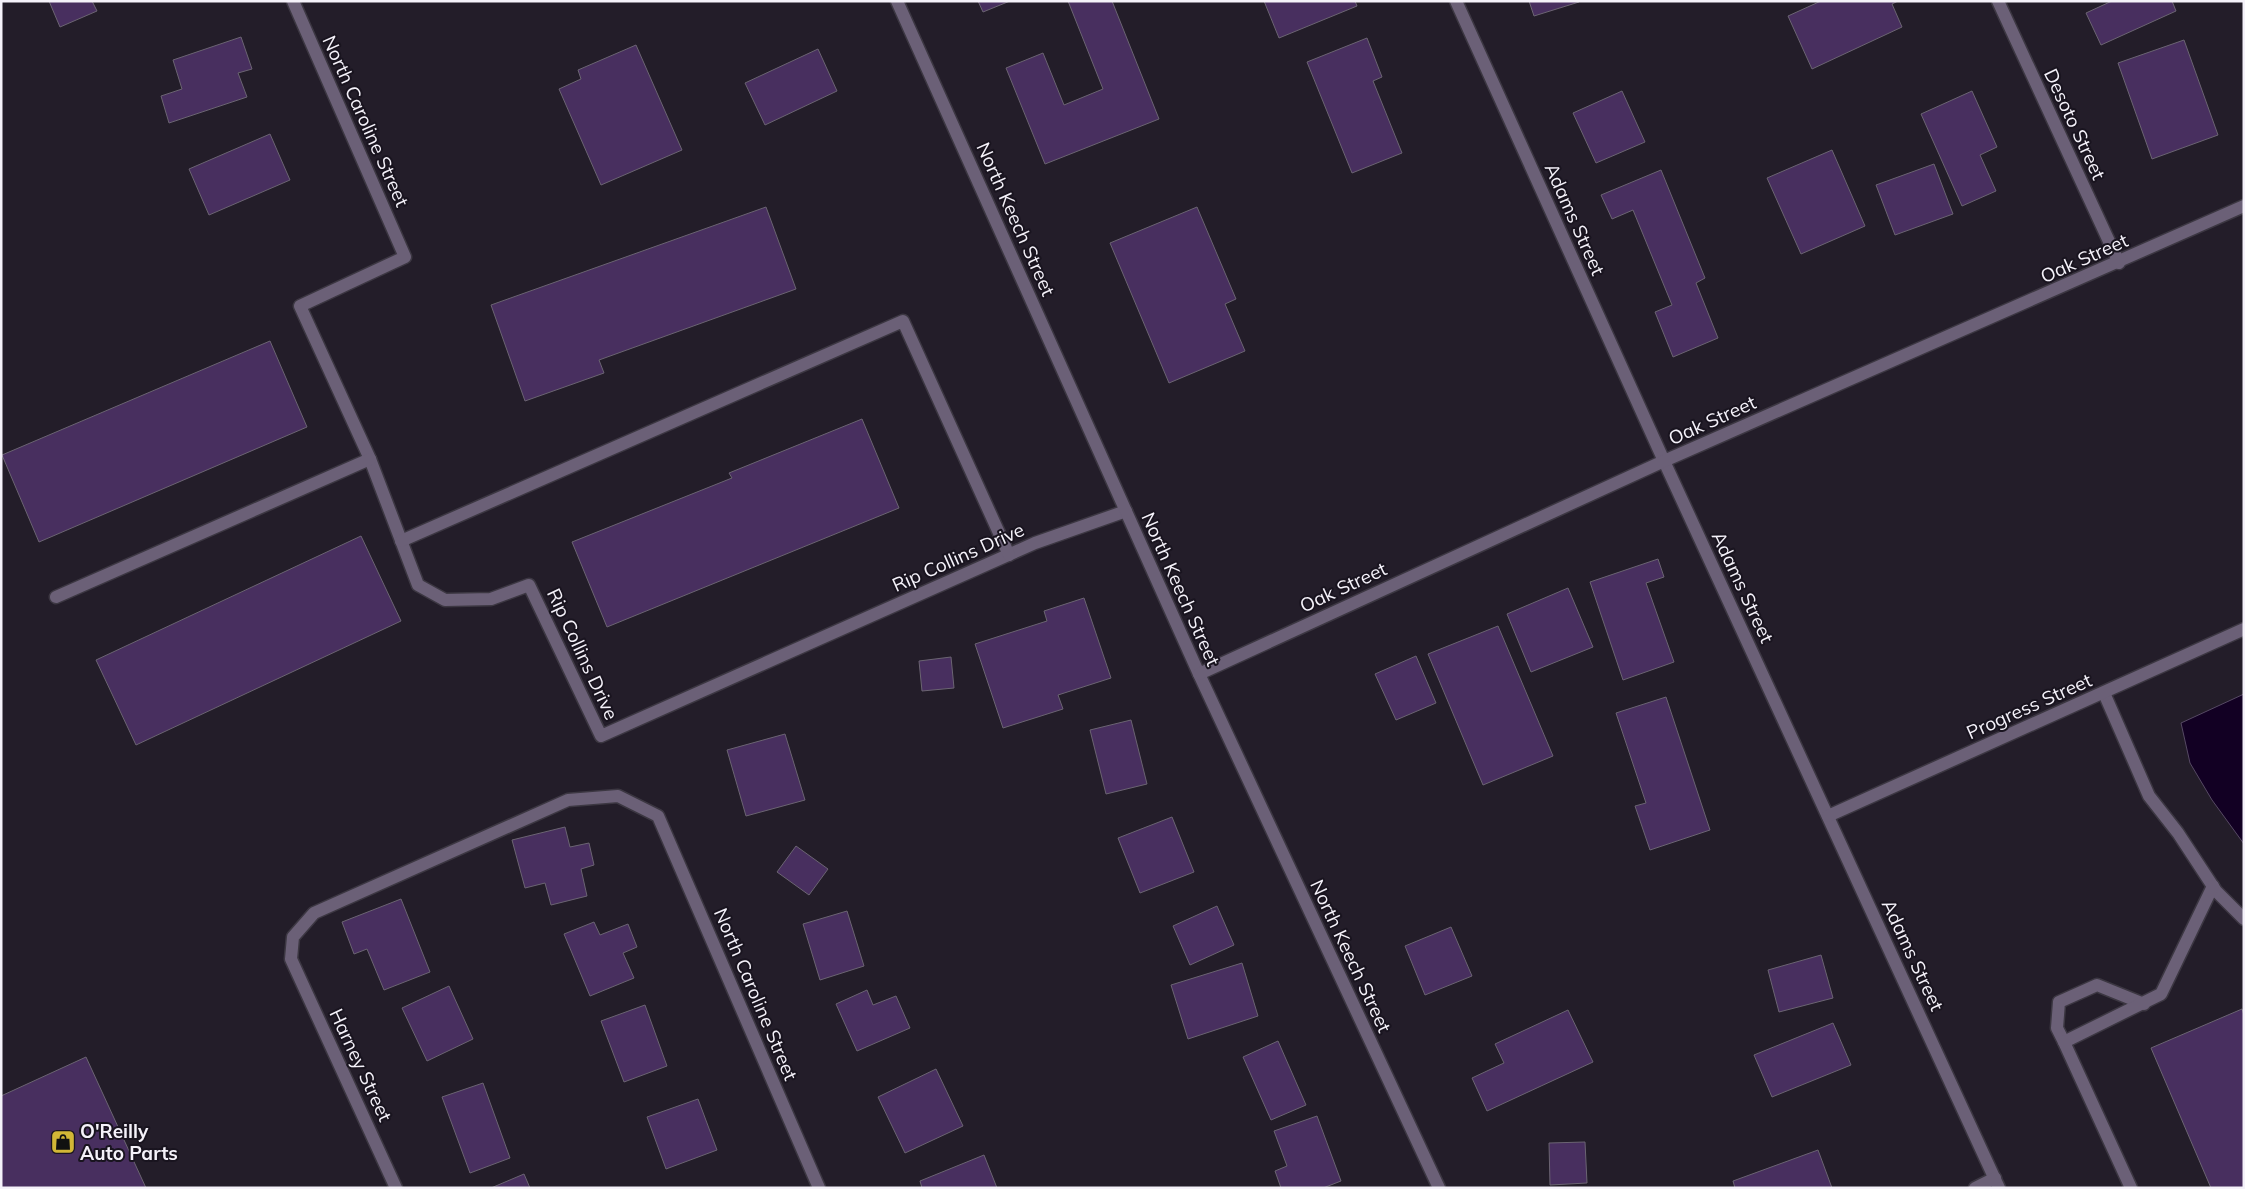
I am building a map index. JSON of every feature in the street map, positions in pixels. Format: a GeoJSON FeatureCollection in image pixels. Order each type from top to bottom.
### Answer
{"type":"FeatureCollection","features":[{"type":"Feature","properties":{"kind":"street","name":"North Caroline Street"},"geometry":{"type":"LineString","coordinates":[[293,1],[405,257]]}},
{"type":"Feature","properties":{"kind":"street","name":"North Keech Street"},"geometry":{"type":"LineString","coordinates":[[898,1],[1199,674],[1439,1188]]}},
{"type":"Feature","properties":{"kind":"street","name":"Adams Street"},"geometry":{"type":"LineString","coordinates":[[1456,1],[1664,461],[1997,1183]]}},
{"type":"Feature","properties":{"kind":"street","name":"Desoto Street"},"geometry":{"type":"LineString","coordinates":[[1998,1],[2119,263]]}},
{"type":"Feature","properties":{"kind":"street","name":"Oak Street"},"geometry":{"type":"LineString","coordinates":[[1199,674],[1664,461],[2119,263],[2244,206]]}},
{"type":"Feature","properties":{"kind":"street","name":"Rip Collins Drive"},"geometry":{"type":"LineString","coordinates":[[405,257],[300,306],[370,459],[418,585],[445,600],[490,599],[529,585],[602,736],[1009,555],[1126,511]]}},
{"type":"Feature","properties":{"kind":"street"},"geometry":{"type":"LineString","coordinates":[[401,540],[903,321],[1009,555]]}},
{"type":"Feature","properties":{"kind":"street"},"geometry":{"type":"LineString","coordinates":[[56,597],[370,459]]}},
{"type":"Feature","properties":{"kind":"street","name":"Progress Street"},"geometry":{"type":"LineString","coordinates":[[1828,816],[2244,629]]}},
{"type":"Feature","properties":{"kind":"street"},"geometry":{"type":"LineString","coordinates":[[2104,693],[2149,796],[2178,833],[2213,886],[2244,919]]}},
{"type":"Feature","properties":{"kind":"street","name":"Harney Street"},"geometry":{"type":"LineString","coordinates":[[396,1188],[291,959],[293,937],[314,913],[568,800],[618,796],[658,816]]}},
{"type":"Feature","properties":{"kind":"street","name":"North Caroline Street"},"geometry":{"type":"LineString","coordinates":[[658,816],[818,1188]]}},
{"type":"Feature","properties":{"kind":"street"},"geometry":{"type":"LineString","coordinates":[[2064,1042],[2161,994],[2213,886]]}},
{"type":"Feature","properties":{"kind":"street"},"geometry":{"type":"LineString","coordinates":[[2131,1188],[2057,1028],[2059,1002],[2097,985],[2144,1004]]}},
{"type":"Feature","properties":{"kind":"street"},"geometry":{"type":"LineString","coordinates":[[1975,1188],[1997,1183]]}},
{"type":"Feature","properties":{"kind":"shaded area"},"geometry":{"type":"Polygon","coordinates":[[[2244,694],[2244,844],[2212,800],[2190,763],[2181,723],[2244,694]]]}},
{"type":"Feature","properties":{"kind":"building"},"geometry":{"type":"Polygon","coordinates":[[[49,1],[92,1],[97,11],[60,27],[49,1]]]}},
{"type":"Feature","properties":{"kind":"building"},"geometry":{"type":"Polygon","coordinates":[[[978,1],[1010,1],[983,12],[978,1]]]}},
{"type":"Feature","properties":{"kind":"building"},"geometry":{"type":"Polygon","coordinates":[[[1068,1],[1112,1],[1159,119],[1045,164],[1006,68],[1043,53],[1064,105],[1103,89],[1068,1]]]}},
{"type":"Feature","properties":{"kind":"building"},"geometry":{"type":"Polygon","coordinates":[[[1264,1],[1355,1],[1357,6],[1279,38],[1264,1]]]}},
{"type":"Feature","properties":{"kind":"building"},"geometry":{"type":"Polygon","coordinates":[[[1529,1],[1579,1],[1579,2],[1534,16],[1529,1]]]}},
{"type":"Feature","properties":{"kind":"building"},"geometry":{"type":"Polygon","coordinates":[[[1821,1],[1898,1],[1892,4],[1902,27],[1812,69],[1788,16],[1821,1]]]}},
{"type":"Feature","properties":{"kind":"building"},"geometry":{"type":"Polygon","coordinates":[[[2112,1],[2172,1],[2176,11],[2101,45],[2086,13],[2112,1]]]}},
{"type":"Feature","properties":{"kind":"building"},"geometry":{"type":"Polygon","coordinates":[[[241,37],[252,69],[238,73],[247,97],[169,123],[161,96],[182,89],[173,60],[241,37]]]}},
{"type":"Feature","properties":{"kind":"building"},"geometry":{"type":"Polygon","coordinates":[[[1367,38],[1382,77],[1373,81],[1402,153],[1352,173],[1307,62],[1367,38]]]}},
{"type":"Feature","properties":{"kind":"building"},"geometry":{"type":"Polygon","coordinates":[[[2184,40],[2218,135],[2152,159],[2118,63],[2184,40]]]}},
{"type":"Feature","properties":{"kind":"building"},"geometry":{"type":"Polygon","coordinates":[[[636,45],[682,150],[601,185],[559,89],[581,79],[578,70],[636,45]]]}},
{"type":"Feature","properties":{"kind":"building"},"geometry":{"type":"Polygon","coordinates":[[[818,49],[837,91],[765,125],[745,83],[818,49]]]}},
{"type":"Feature","properties":{"kind":"building"},"geometry":{"type":"Polygon","coordinates":[[[1622,91],[1645,142],[1596,163],[1573,113],[1622,91]]]}},
{"type":"Feature","properties":{"kind":"building"},"geometry":{"type":"Polygon","coordinates":[[[1972,91],[1997,147],[1980,155],[1996,191],[1962,206],[1921,114],[1972,91]]]}},
{"type":"Feature","properties":{"kind":"building"},"geometry":{"type":"Polygon","coordinates":[[[270,134],[290,180],[209,215],[189,169],[270,134]]]}},
{"type":"Feature","properties":{"kind":"building"},"geometry":{"type":"Polygon","coordinates":[[[1832,150],[1865,226],[1801,254],[1767,178],[1832,150]]]}},
{"type":"Feature","properties":{"kind":"building"},"geometry":{"type":"Polygon","coordinates":[[[1934,164],[1953,214],[1895,235],[1876,185],[1934,164]]]}},
{"type":"Feature","properties":{"kind":"building"},"geometry":{"type":"Polygon","coordinates":[[[1661,170],[1705,278],[1696,283],[1718,338],[1673,357],[1655,312],[1672,305],[1633,210],[1612,219],[1601,195],[1661,170]]]}},
{"type":"Feature","properties":{"kind":"building"},"geometry":{"type":"Polygon","coordinates":[[[766,207],[796,289],[599,360],[604,373],[525,401],[491,305],[766,207]]]}},
{"type":"Feature","properties":{"kind":"building"},"geometry":{"type":"Polygon","coordinates":[[[1197,207],[1236,299],[1225,304],[1245,351],[1169,383],[1110,243],[1197,207]]]}},
{"type":"Feature","properties":{"kind":"building"},"geometry":{"type":"Polygon","coordinates":[[[270,341],[307,427],[39,542],[2,455],[270,341]]]}},
{"type":"Feature","properties":{"kind":"building"},"geometry":{"type":"Polygon","coordinates":[[[862,419],[899,508],[607,627],[572,542],[732,478],[729,473],[862,419]]]}},
{"type":"Feature","properties":{"kind":"building"},"geometry":{"type":"Polygon","coordinates":[[[361,536],[401,621],[136,745],[96,660],[361,536]]]}},
{"type":"Feature","properties":{"kind":"building"},"geometry":{"type":"Polygon","coordinates":[[[1658,559],[1664,577],[1646,583],[1674,662],[1623,680],[1590,582],[1658,559]]]}},
{"type":"Feature","properties":{"kind":"building"},"geometry":{"type":"Polygon","coordinates":[[[1568,588],[1593,647],[1531,672],[1507,614],[1568,588]]]}},
{"type":"Feature","properties":{"kind":"building"},"geometry":{"type":"Polygon","coordinates":[[[1084,598],[1111,678],[1058,695],[1063,709],[1003,728],[975,644],[1047,621],[1044,611],[1084,598]]]}},
{"type":"Feature","properties":{"kind":"building"},"geometry":{"type":"Polygon","coordinates":[[[1498,626],[1553,756],[1483,785],[1428,654],[1498,626]]]}},
{"type":"Feature","properties":{"kind":"building"},"geometry":{"type":"Polygon","coordinates":[[[1416,656],[1436,703],[1396,720],[1375,674],[1416,656]]]}},
{"type":"Feature","properties":{"kind":"building"},"geometry":{"type":"Polygon","coordinates":[[[951,657],[954,688],[922,691],[919,661],[951,657]]]}},
{"type":"Feature","properties":{"kind":"building"},"geometry":{"type":"Polygon","coordinates":[[[1666,697],[1710,830],[1650,850],[1635,806],[1646,803],[1616,713],[1666,697]]]}},
{"type":"Feature","properties":{"kind":"building"},"geometry":{"type":"Polygon","coordinates":[[[1131,720],[1147,784],[1106,794],[1090,730],[1131,720]]]}},
{"type":"Feature","properties":{"kind":"building"},"geometry":{"type":"Polygon","coordinates":[[[785,734],[805,800],[746,816],[727,750],[785,734]]]}},
{"type":"Feature","properties":{"kind":"building"},"geometry":{"type":"Polygon","coordinates":[[[1172,817],[1194,872],[1140,893],[1118,838],[1172,817]]]}},
{"type":"Feature","properties":{"kind":"building"},"geometry":{"type":"Polygon","coordinates":[[[565,827],[570,847],[589,843],[594,865],[581,869],[587,896],[551,905],[545,883],[525,888],[512,840],[565,827]]]}},
{"type":"Feature","properties":{"kind":"building"},"geometry":{"type":"Polygon","coordinates":[[[796,846],[828,869],[809,895],[777,872],[796,846]]]}},
{"type":"Feature","properties":{"kind":"building"},"geometry":{"type":"Polygon","coordinates":[[[401,899],[430,972],[384,990],[367,949],[354,954],[342,922],[401,899]]]}},
{"type":"Feature","properties":{"kind":"building"},"geometry":{"type":"Polygon","coordinates":[[[1217,906],[1234,945],[1190,965],[1173,926],[1217,906]]]}},
{"type":"Feature","properties":{"kind":"building"},"geometry":{"type":"Polygon","coordinates":[[[847,911],[864,966],[820,980],[803,924],[847,911]]]}},
{"type":"Feature","properties":{"kind":"building"},"geometry":{"type":"Polygon","coordinates":[[[594,922],[600,935],[628,924],[637,947],[623,953],[634,978],[590,996],[564,934],[594,922]]]}},
{"type":"Feature","properties":{"kind":"building"},"geometry":{"type":"Polygon","coordinates":[[[1451,927],[1472,976],[1425,995],[1405,946],[1451,927]]]}},
{"type":"Feature","properties":{"kind":"building"},"geometry":{"type":"Polygon","coordinates":[[[1821,955],[1833,998],[1779,1012],[1768,970],[1821,955]]]}},
{"type":"Feature","properties":{"kind":"building"},"geometry":{"type":"Polygon","coordinates":[[[1242,963],[1258,1016],[1188,1039],[1171,985],[1242,963]]]}},
{"type":"Feature","properties":{"kind":"building"},"geometry":{"type":"Polygon","coordinates":[[[449,986],[473,1039],[427,1061],[402,1008],[449,986]]]}},
{"type":"Feature","properties":{"kind":"building"},"geometry":{"type":"Polygon","coordinates":[[[867,990],[873,1005],[896,996],[910,1028],[857,1051],[836,1004],[867,990]]]}},
{"type":"Feature","properties":{"kind":"building"},"geometry":{"type":"Polygon","coordinates":[[[645,1005],[667,1066],[624,1082],[601,1021],[645,1005]]]}},
{"type":"Feature","properties":{"kind":"building"},"geometry":{"type":"Polygon","coordinates":[[[2242,1009],[2244,1015],[2244,1188],[2211,1188],[2151,1048],[2242,1009]]]}},
{"type":"Feature","properties":{"kind":"building"},"geometry":{"type":"Polygon","coordinates":[[[1568,1010],[1593,1062],[1487,1111],[1472,1078],[1504,1063],[1495,1044],[1568,1010]]]}},
{"type":"Feature","properties":{"kind":"building"},"geometry":{"type":"Polygon","coordinates":[[[1833,1023],[1851,1065],[1772,1097],[1754,1055],[1833,1023]]]}},
{"type":"Feature","properties":{"kind":"building"},"geometry":{"type":"Polygon","coordinates":[[[1278,1041],[1306,1105],[1271,1120],[1243,1057],[1278,1041]]]}},
{"type":"Feature","properties":{"kind":"building","name":"O'Reilly Auto Parts"},"geometry":{"type":"Polygon","coordinates":[[[86,1057],[146,1188],[1,1188],[1,1096],[86,1057]]]}},
{"type":"Feature","properties":{"kind":"building"},"geometry":{"type":"Polygon","coordinates":[[[936,1069],[963,1126],[905,1153],[878,1097],[936,1069]]]}},
{"type":"Feature","properties":{"kind":"building"},"geometry":{"type":"Polygon","coordinates":[[[483,1083],[510,1158],[470,1173],[442,1097],[483,1083]]]}},
{"type":"Feature","properties":{"kind":"building"},"geometry":{"type":"Polygon","coordinates":[[[698,1099],[717,1150],[666,1169],[647,1117],[698,1099]]]}},
{"type":"Feature","properties":{"kind":"building"},"geometry":{"type":"Polygon","coordinates":[[[1317,1116],[1341,1181],[1323,1188],[1281,1188],[1275,1171],[1287,1166],[1274,1131],[1317,1116]]]}},
{"type":"Feature","properties":{"kind":"building"},"geometry":{"type":"Polygon","coordinates":[[[1585,1142],[1587,1183],[1550,1185],[1549,1143],[1585,1142]]]}},
{"type":"Feature","properties":{"kind":"building"},"geometry":{"type":"Polygon","coordinates":[[[1818,1150],[1832,1188],[1735,1188],[1733,1181],[1818,1150]]]}},
{"type":"Feature","properties":{"kind":"building"},"geometry":{"type":"Polygon","coordinates":[[[984,1155],[997,1188],[922,1188],[920,1181],[984,1155]]]}},
{"type":"Feature","properties":{"kind":"building"},"geometry":{"type":"Polygon","coordinates":[[[524,1174],[530,1188],[491,1188],[524,1174]]]}},
{"type":"Feature","properties":{"kind":"place","name":"O'Reilly Auto Parts"},"geometry":{"type":"Point","coordinates":[63,1142]}}]}
